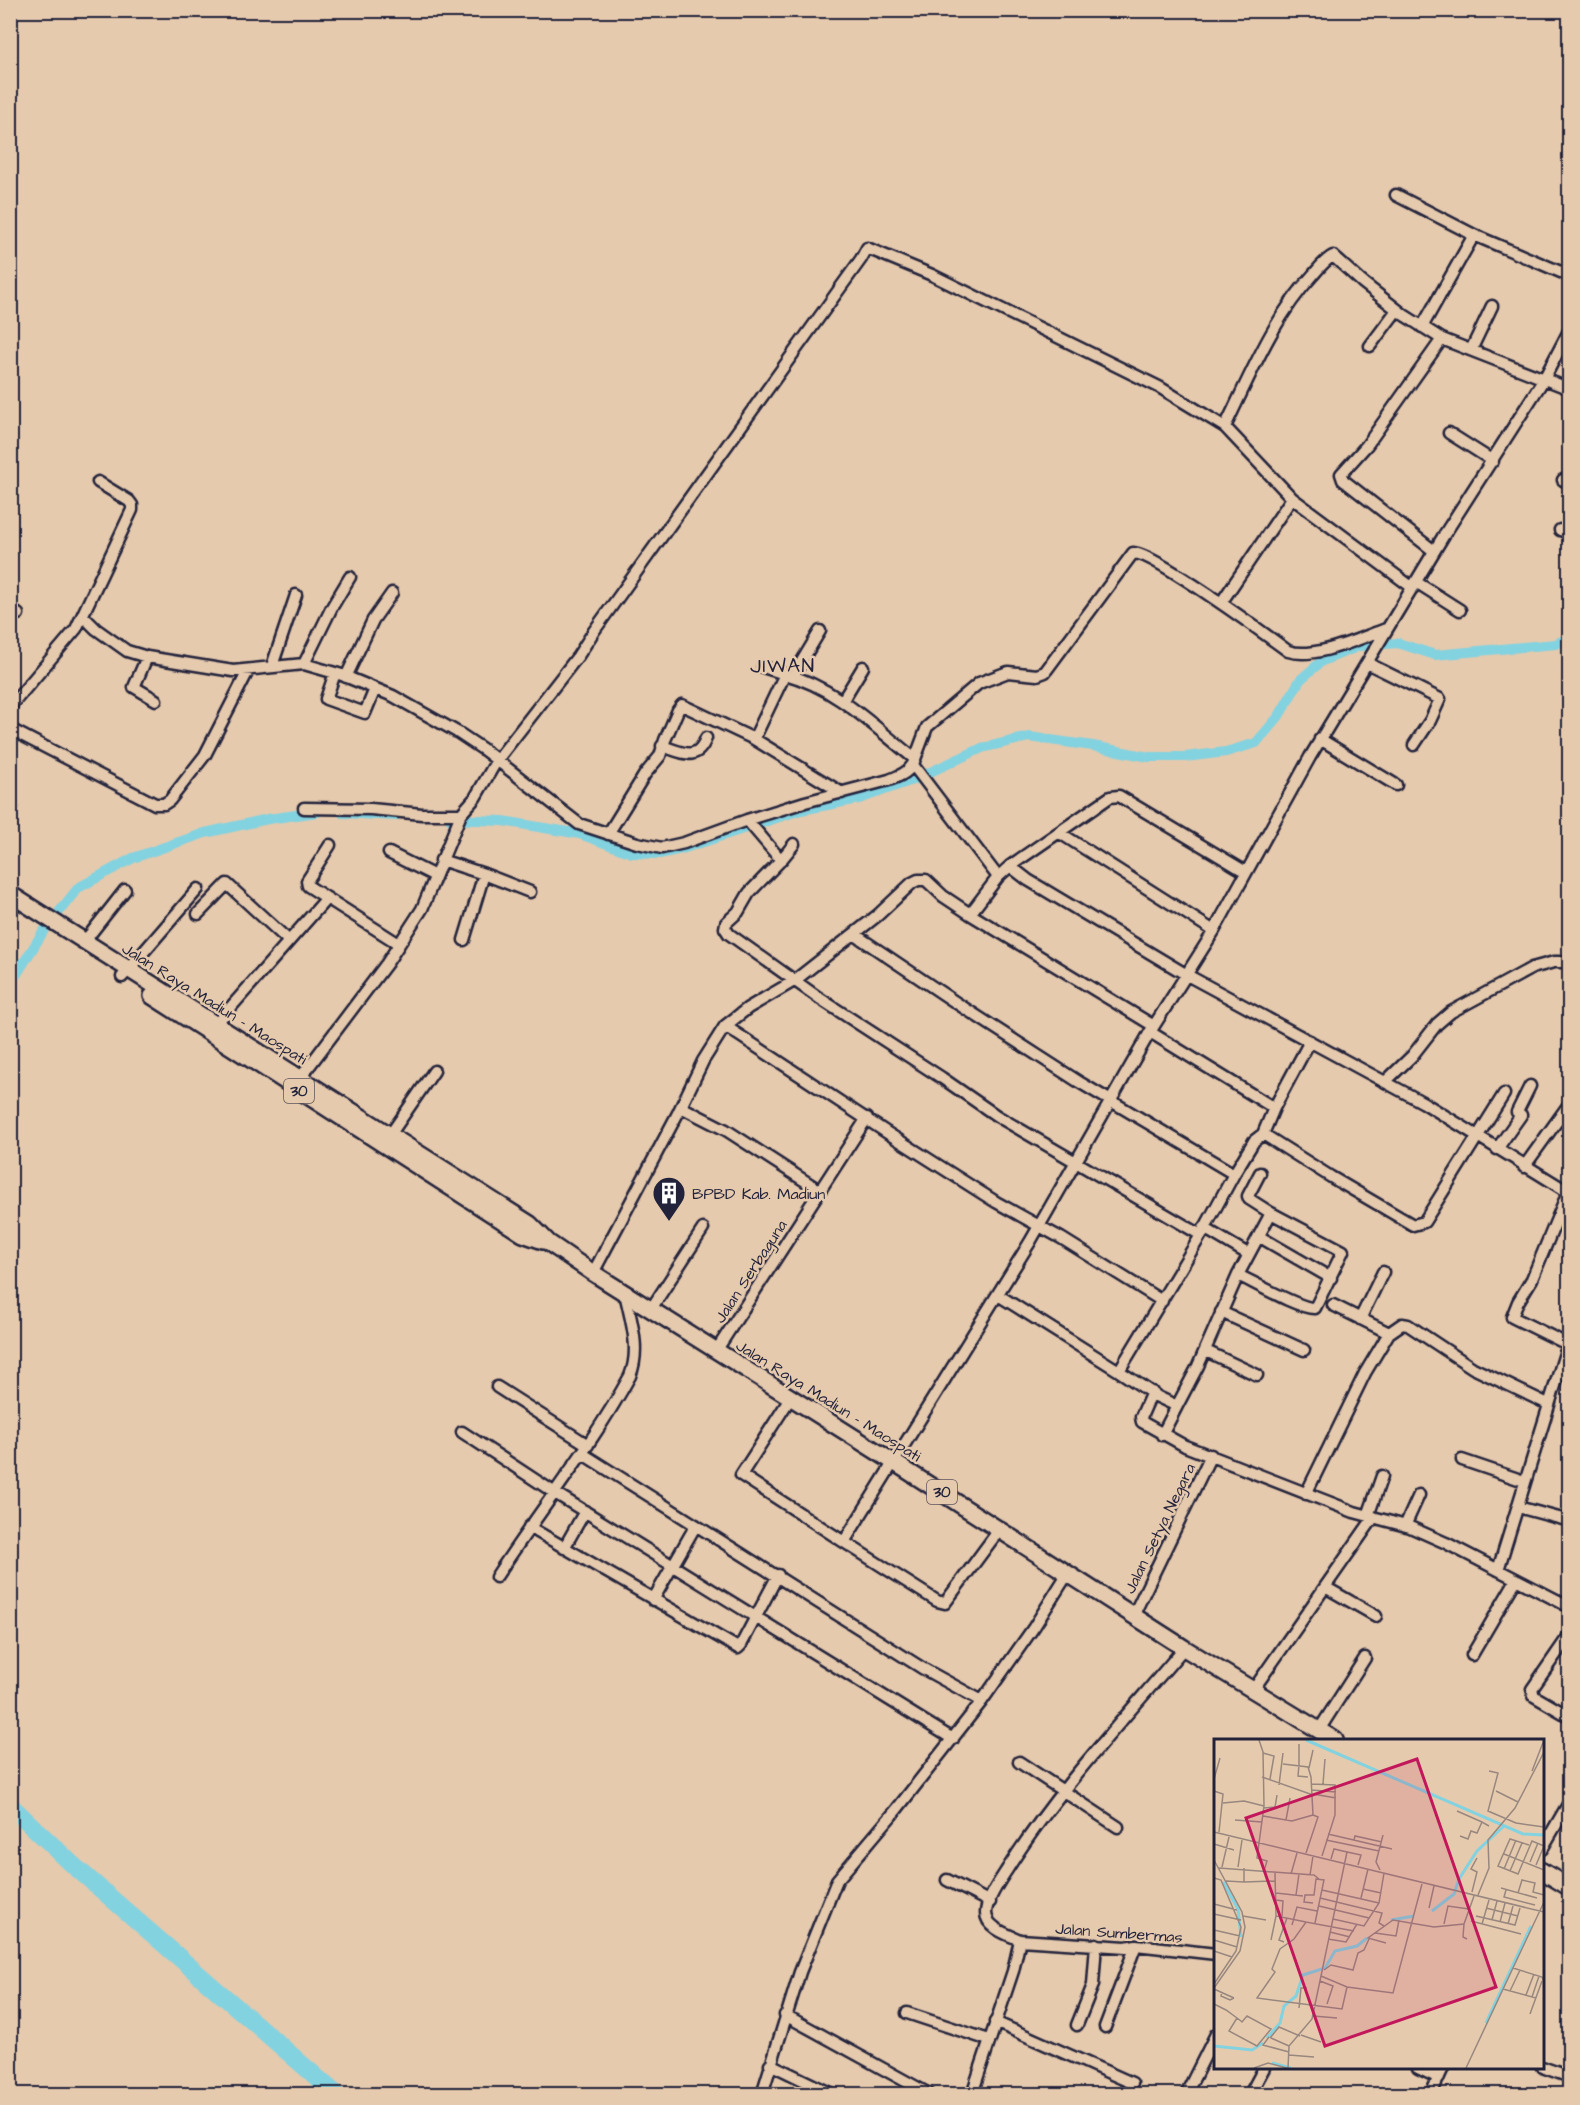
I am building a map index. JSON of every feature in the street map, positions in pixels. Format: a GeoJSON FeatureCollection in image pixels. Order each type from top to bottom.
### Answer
{"type":"FeatureCollection","features":[{"type":"Feature","properties":{"kind":"highway","name":"Jalan Raya Madiun - Maospati"},"geometry":{"type":"LineString","coordinates":[[10,894],[46,923],[436,1171]]}},
{"type":"Feature","properties":{"kind":"highway","name":"Jalan Raya Madiun - Maospati"},"geometry":{"type":"LineString","coordinates":[[10,904],[84,942],[125,973],[216,1024],[301,1077],[390,1135],[523,1234],[549,1243],[593,1274],[896,1462],[1184,1648],[1333,1739]]}},
{"type":"Feature","properties":{"kind":"highway"},"geometry":{"type":"LineString","coordinates":[[1544,1872],[1569,1888]]}},
{"type":"Feature","properties":{"kind":"street"},"geometry":{"type":"LineString","coordinates":[[1396,195],[1474,235],[1569,276]]}},
{"type":"Feature","properties":{"kind":"street"},"geometry":{"type":"LineString","coordinates":[[1422,327],[1474,235]]}},
{"type":"Feature","properties":{"kind":"street"},"geometry":{"type":"LineString","coordinates":[[301,1077],[422,909],[460,816],[498,760],[578,656],[867,248],[932,275],[1148,382],[1225,427],[1292,498],[1414,585],[1460,610]]}},
{"type":"Feature","properties":{"kind":"street"},"geometry":{"type":"LineString","coordinates":[[1225,427],[1283,312],[1301,288],[1333,256],[1397,310],[1442,339],[1569,390]]}},
{"type":"Feature","properties":{"kind":"street"},"geometry":{"type":"LineString","coordinates":[[1471,350],[1492,306]]}},
{"type":"Feature","properties":{"kind":"street"},"geometry":{"type":"LineString","coordinates":[[1370,346],[1397,310]]}},
{"type":"Feature","properties":{"kind":"street"},"geometry":{"type":"LineString","coordinates":[[844,1542],[896,1462],[998,1295],[1152,1029],[1214,931],[1320,739],[1434,551],[1544,379],[1569,329]]}},
{"type":"Feature","properties":{"kind":"street"},"geometry":{"type":"LineString","coordinates":[[1434,551],[1343,480],[1341,474],[1366,445],[1442,339]]}},
{"type":"Feature","properties":{"kind":"street"},"geometry":{"type":"LineString","coordinates":[[1449,433],[1493,461]]}},
{"type":"Feature","properties":{"kind":"street"},"geometry":{"type":"LineString","coordinates":[[10,706],[66,642],[83,616],[132,510],[129,501],[98,482]]}},
{"type":"Feature","properties":{"kind":"street"},"geometry":{"type":"LineString","coordinates":[[1221,603],[1292,498]]}},
{"type":"Feature","properties":{"kind":"street"},"geometry":{"type":"LineString","coordinates":[[83,616],[96,629],[127,651],[147,657],[216,669],[248,671],[272,666],[304,664],[346,677],[410,704],[457,732],[498,760],[572,819],[586,827],[662,848],[902,775],[914,762],[927,727],[979,682],[1008,672],[1036,675],[1045,672],[1131,554],[1136,552],[1221,603],[1288,651],[1296,654],[1344,644],[1386,629]]}},
{"type":"Feature","properties":{"kind":"street"},"geometry":{"type":"LineString","coordinates":[[304,664],[332,607],[350,577]]}},
{"type":"Feature","properties":{"kind":"street"},"geometry":{"type":"LineString","coordinates":[[346,677],[374,620],[392,592]]}},
{"type":"Feature","properties":{"kind":"street"},"geometry":{"type":"LineString","coordinates":[[272,666],[296,596]]}},
{"type":"Feature","properties":{"kind":"street"},"geometry":{"type":"LineString","coordinates":[[754,739],[789,675],[820,631]]}},
{"type":"Feature","properties":{"kind":"street"},"geometry":{"type":"LineString","coordinates":[[147,657],[134,687],[156,700]]}},
{"type":"Feature","properties":{"kind":"street"},"geometry":{"type":"LineString","coordinates":[[1368,659],[1440,699],[1430,721],[1414,745]]}},
{"type":"Feature","properties":{"kind":"street"},"geometry":{"type":"LineString","coordinates":[[763,667],[822,688],[843,700],[914,762],[998,877]]}},
{"type":"Feature","properties":{"kind":"street"},"geometry":{"type":"LineString","coordinates":[[843,700],[864,667]]}},
{"type":"Feature","properties":{"kind":"street"},"geometry":{"type":"LineString","coordinates":[[10,729],[155,804],[164,804],[170,800],[205,755],[248,671]]}},
{"type":"Feature","properties":{"kind":"street"},"geometry":{"type":"LineString","coordinates":[[335,673],[326,699],[332,702],[365,713],[375,689]]}},
{"type":"Feature","properties":{"kind":"street"},"geometry":{"type":"LineString","coordinates":[[608,834],[645,774],[660,756],[682,705],[754,739],[842,793]]}},
{"type":"Feature","properties":{"kind":"street"},"geometry":{"type":"LineString","coordinates":[[663,746],[686,754],[694,754],[703,747],[706,738]]}},
{"type":"Feature","properties":{"kind":"street"},"geometry":{"type":"LineString","coordinates":[[1320,739],[1396,785]]}},
{"type":"Feature","properties":{"kind":"street"},"geometry":{"type":"LineString","coordinates":[[970,914],[998,877],[1110,797],[1119,796],[1246,872]]}},
{"type":"Feature","properties":{"kind":"street"},"geometry":{"type":"LineString","coordinates":[[304,808],[370,809],[460,816]]}},
{"type":"Feature","properties":{"kind":"street"},"geometry":{"type":"LineString","coordinates":[[748,821],[781,860]]}},
{"type":"Feature","properties":{"kind":"street"},"geometry":{"type":"LineString","coordinates":[[1060,833],[1214,931]]}},
{"type":"Feature","properties":{"kind":"street"},"geometry":{"type":"LineString","coordinates":[[794,844],[749,893],[738,912],[726,923],[724,928],[729,934],[873,1035],[997,1116],[1075,1163],[1202,1232],[1248,1254]]}},
{"type":"Feature","properties":{"kind":"street"},"geometry":{"type":"LineString","coordinates":[[330,845],[307,883],[308,886],[399,944]]}},
{"type":"Feature","properties":{"kind":"street"},"geometry":{"type":"LineString","coordinates":[[389,853],[435,876]]}},
{"type":"Feature","properties":{"kind":"street"},"geometry":{"type":"LineString","coordinates":[[441,860],[530,892]]}},
{"type":"Feature","properties":{"kind":"street"},"geometry":{"type":"LineString","coordinates":[[1010,867],[1187,975],[1424,1103],[1524,1167],[1569,1192],[1532,1279],[1512,1317],[1568,1341],[1564,1371],[1548,1404],[1498,1570]]}},
{"type":"Feature","properties":{"kind":"street"},"geometry":{"type":"LineString","coordinates":[[464,940],[484,874]]}},
{"type":"Feature","properties":{"kind":"street"},"geometry":{"type":"LineString","coordinates":[[593,1274],[708,1051],[725,1026],[748,1008],[794,981],[918,880],[926,880],[943,896],[970,914],[1274,1108]]}},
{"type":"Feature","properties":{"kind":"street"},"geometry":{"type":"LineString","coordinates":[[198,914],[227,884],[289,941]]}},
{"type":"Feature","properties":{"kind":"street"},"geometry":{"type":"LineString","coordinates":[[125,973],[198,889]]}},
{"type":"Feature","properties":{"kind":"street"},"geometry":{"type":"LineString","coordinates":[[84,942],[125,890]]}},
{"type":"Feature","properties":{"kind":"street"},"geometry":{"type":"LineString","coordinates":[[216,1024],[327,898]]}},
{"type":"Feature","properties":{"kind":"street"},"geometry":{"type":"LineString","coordinates":[[854,934],[1079,1082],[1234,1174]]}},
{"type":"Feature","properties":{"kind":"street"},"geometry":{"type":"LineString","coordinates":[[1385,1082],[1412,1056],[1437,1024],[1451,1012],[1532,968],[1554,962],[1569,962]]}},
{"type":"Feature","properties":{"kind":"street"},"geometry":{"type":"LineString","coordinates":[[725,1026],[890,1134],[1162,1301]]}},
{"type":"Feature","properties":{"kind":"street"},"geometry":{"type":"LineString","coordinates":[[1119,1371],[1162,1301],[1234,1174],[1254,1142],[1263,1134],[1274,1108],[1310,1041]]}},
{"type":"Feature","properties":{"kind":"street"},"geometry":{"type":"LineString","coordinates":[[390,1135],[434,1071]]}},
{"type":"Feature","properties":{"kind":"street"},"geometry":{"type":"LineString","coordinates":[[1497,1149],[1521,1115],[1517,1112],[1530,1086]]}},
{"type":"Feature","properties":{"kind":"street"},"geometry":{"type":"LineString","coordinates":[[1263,1134],[1331,1177],[1413,1225],[1417,1225],[1424,1222],[1504,1094]]}},
{"type":"Feature","properties":{"kind":"street"},"geometry":{"type":"LineString","coordinates":[[1524,1167],[1569,1103]]}},
{"type":"Feature","properties":{"kind":"street"},"geometry":{"type":"LineString","coordinates":[[681,1107],[726,1130],[819,1190]]}},
{"type":"Feature","properties":{"kind":"street","name":"Jalan Serbaguna"},"geometry":{"type":"LineString","coordinates":[[716,1351],[867,1118]]}},
{"type":"Feature","properties":{"kind":"street"},"geometry":{"type":"LineString","coordinates":[[1238,1275],[1312,1309],[1315,1308],[1343,1251],[1270,1213],[1249,1199],[1248,1196],[1260,1173]]}},
{"type":"Feature","properties":{"kind":"street"},"geometry":{"type":"LineString","coordinates":[[1162,1435],[1206,1351],[1238,1275],[1248,1254],[1260,1237],[1270,1213]]}},
{"type":"Feature","properties":{"kind":"street"},"geometry":{"type":"LineString","coordinates":[[651,1309],[703,1229]]}},
{"type":"Feature","properties":{"kind":"street"},"geometry":{"type":"LineString","coordinates":[[1260,1237],[1330,1278]]}},
{"type":"Feature","properties":{"kind":"street"},"geometry":{"type":"LineString","coordinates":[[1360,1319],[1383,1272]]}},
{"type":"Feature","properties":{"kind":"street"},"geometry":{"type":"LineString","coordinates":[[496,1577],[585,1449],[622,1391],[635,1364],[636,1347],[625,1293]]}},
{"type":"Feature","properties":{"kind":"street"},"geometry":{"type":"LineString","coordinates":[[998,1295],[1176,1406]]}},
{"type":"Feature","properties":{"kind":"street"},"geometry":{"type":"LineString","coordinates":[[1333,1305],[1389,1333]]}},
{"type":"Feature","properties":{"kind":"street"},"geometry":{"type":"LineString","coordinates":[[1221,1312],[1304,1350]]}},
{"type":"Feature","properties":{"kind":"street"},"geometry":{"type":"LineString","coordinates":[[1306,1494],[1365,1372],[1389,1333],[1402,1324],[1408,1325],[1473,1368],[1548,1404]]}},
{"type":"Feature","properties":{"kind":"street"},"geometry":{"type":"LineString","coordinates":[[1206,1351],[1257,1375]]}},
{"type":"Feature","properties":{"kind":"street"},"geometry":{"type":"LineString","coordinates":[[497,1387],[696,1525],[922,1668],[982,1701]]}},
{"type":"Feature","properties":{"kind":"street"},"geometry":{"type":"LineString","coordinates":[[1152,1392],[1141,1417],[1142,1422],[1162,1435],[1306,1494],[1371,1517],[1405,1526],[1446,1542],[1569,1607]]}},
{"type":"Feature","properties":{"kind":"street"},"geometry":{"type":"LineString","coordinates":[[791,1397],[741,1475],[844,1542],[937,1601],[945,1603],[999,1530]]}},
{"type":"Feature","properties":{"kind":"street"},"geometry":{"type":"LineString","coordinates":[[462,1432],[555,1493],[674,1564],[953,1739]]}},
{"type":"Feature","properties":{"kind":"street","name":"Jalan Setya Negara"},"geometry":{"type":"LineString","coordinates":[[1134,1614],[1211,1455]]}},
{"type":"Feature","properties":{"kind":"street"},"geometry":{"type":"LineString","coordinates":[[1462,1460],[1524,1481]]}},
{"type":"Feature","properties":{"kind":"street"},"geometry":{"type":"LineString","coordinates":[[1253,1690],[1371,1517],[1382,1476]]}},
{"type":"Feature","properties":{"kind":"street"},"geometry":{"type":"LineString","coordinates":[[1405,1526],[1419,1495]]}},
{"type":"Feature","properties":{"kind":"street"},"geometry":{"type":"LineString","coordinates":[[1518,1507],[1569,1521]]}},
{"type":"Feature","properties":{"kind":"street"},"geometry":{"type":"LineString","coordinates":[[564,1548],[585,1511]]}},
{"type":"Feature","properties":{"kind":"street"},"geometry":{"type":"LineString","coordinates":[[653,1600],[696,1525]]}},
{"type":"Feature","properties":{"kind":"street"},"geometry":{"type":"LineString","coordinates":[[529,1527],[738,1648],[778,1575]]}},
{"type":"Feature","properties":{"kind":"street"},"geometry":{"type":"LineString","coordinates":[[762,2094],[800,1972],[837,1880],[982,1701],[1034,1627],[1068,1573]]}},
{"type":"Feature","properties":{"kind":"street"},"geometry":{"type":"LineString","coordinates":[[1472,1655],[1516,1580]]}},
{"type":"Feature","properties":{"kind":"street"},"geometry":{"type":"LineString","coordinates":[[1325,1587],[1376,1616]]}},
{"type":"Feature","properties":{"kind":"street"},"geometry":{"type":"LineString","coordinates":[[1569,1634],[1532,1689],[1534,1696],[1569,1718]]}},
{"type":"Feature","properties":{"kind":"street"},"geometry":{"type":"LineString","coordinates":[[972,2094],[1013,1971],[1020,1940],[990,1924],[986,1911],[996,1887],[1025,1841],[1064,1791],[1184,1648]]}},
{"type":"Feature","properties":{"kind":"street"},"geometry":{"type":"LineString","coordinates":[[1319,1730],[1365,1658]]}},
{"type":"Feature","properties":{"kind":"street"},"geometry":{"type":"LineString","coordinates":[[1019,1762],[1118,1827]]}},
{"type":"Feature","properties":{"kind":"street"},"geometry":{"type":"LineString","coordinates":[[1544,1845],[1569,1801]]}},
{"type":"Feature","properties":{"kind":"street"},"geometry":{"type":"LineString","coordinates":[[947,1880],[990,1902]]}},
{"type":"Feature","properties":{"kind":"street","name":"Jalan Sumbermas"},"geometry":{"type":"LineString","coordinates":[[1020,1940],[1136,1946],[1214,1954]]}},
{"type":"Feature","properties":{"kind":"street"},"geometry":{"type":"LineString","coordinates":[[1077,2025],[1093,1985],[1096,1944]]}},
{"type":"Feature","properties":{"kind":"street"},"geometry":{"type":"LineString","coordinates":[[1105,2027],[1136,1946]]}},
{"type":"Feature","properties":{"kind":"street"},"geometry":{"type":"LineString","coordinates":[[907,2013],[989,2040]]}},
{"type":"Feature","properties":{"kind":"street"},"geometry":{"type":"LineString","coordinates":[[785,2015],[929,2094]]}},
{"type":"Feature","properties":{"kind":"street"},"geometry":{"type":"LineString","coordinates":[[995,2022],[1132,2083]]}},
{"type":"Feature","properties":{"kind":"street"},"geometry":{"type":"LineString","coordinates":[[1186,2094],[1214,2036]]}},
{"type":"Feature","properties":{"kind":"street"},"geometry":{"type":"LineString","coordinates":[[770,2064],[832,2094]]}},
{"type":"Feature","properties":{"kind":"street"},"geometry":{"type":"LineString","coordinates":[[1544,2068],[1569,2077]]}},
{"type":"Feature","properties":{"kind":"street"},"geometry":{"type":"LineString","coordinates":[[1250,2094],[1263,2069]]}},
{"type":"Feature","properties":{"kind":"street"},"geometry":{"type":"LineString","coordinates":[[1426,2069],[1441,2073],[1431,2094]]}},
{"type":"Feature","properties":{"kind":"waterway"},"geometry":{"type":"LineString","coordinates":[[928,773],[982,748],[1029,737],[1149,757],[1185,757],[1226,752],[1256,743],[1279,716],[1300,680],[1322,661],[1359,646],[1398,643],[1435,655],[1556,644],[1570,637]]}},
{"type":"Feature","properties":{"kind":"waterway"},"geometry":{"type":"LineString","coordinates":[[450,819],[503,821],[580,834],[632,853],[659,854],[682,849],[801,810],[859,799],[918,778]]}},
{"type":"Feature","properties":{"kind":"waterway"},"geometry":{"type":"LineString","coordinates":[[10,985],[43,932],[78,888],[133,858],[205,833],[268,819],[318,812]]}},
{"type":"Feature","properties":{"kind":"waterway"},"geometry":{"type":"LineString","coordinates":[[342,813],[396,816]]}},
{"type":"Feature","properties":{"kind":"waterway"},"geometry":{"type":"LineString","coordinates":[[10,1805],[73,1865],[336,2094]]}},
{"type":"Feature","properties":{"kind":"place","name":"BPBD Kab. Madiun"},"geometry":{"type":"Point","coordinates":[669,1222]}},
{"type":"Feature","properties":{"kind":"district","name":"JIWAN"},"geometry":{"type":"Point","coordinates":[783,665]}}]}
